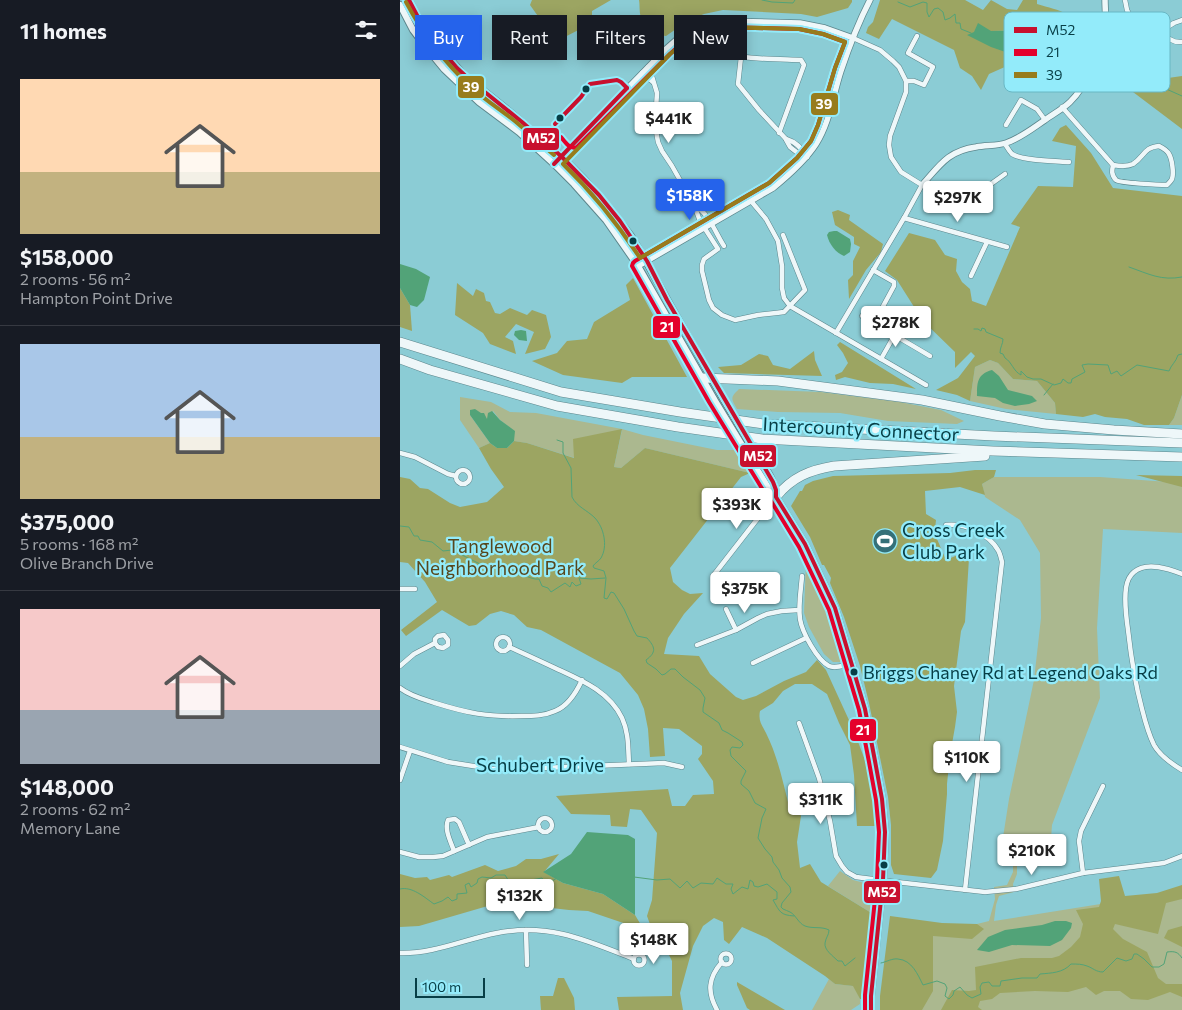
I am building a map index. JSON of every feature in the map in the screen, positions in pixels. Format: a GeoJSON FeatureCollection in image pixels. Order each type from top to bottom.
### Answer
{"type":"FeatureCollection","features":[{"type":"Feature","properties":{"kind":"highway","name":"Intercounty Connector"},"geometry":{"type":"LineString","coordinates":[[400,342],[561,392],[764,424],[1002,437],[1182,443]]}},
{"type":"Feature","properties":{"kind":"highway","name":"Intercounty Connector"},"geometry":{"type":"LineString","coordinates":[[400,359],[430,370],[557,406],[678,427],[762,439],[993,451],[1182,457]]}},
{"type":"Feature","properties":{"kind":"highway"},"geometry":{"type":"LineString","coordinates":[[707,378],[778,381],[861,391],[922,400],[1045,424],[1182,434]]}},
{"type":"Feature","properties":{"kind":"highway"},"geometry":{"type":"LineString","coordinates":[[776,497],[793,480],[818,468],[1035,452]]}},
{"type":"Feature","properties":{"kind":"main road"},"geometry":{"type":"LineString","coordinates":[[409,0],[417,16],[437,45],[464,75],[561,156],[610,208],[631,236],[707,378],[714,399],[804,544],[835,608],[865,709],[882,799],[885,832],[883,880],[871,996],[872,1010]]}},
{"type":"Feature","properties":{"kind":"main road"},"geometry":{"type":"LineString","coordinates":[[400,5],[413,30],[444,69],[479,102],[519,132],[554,164],[606,220],[638,266],[707,378],[724,400],[773,482],[776,497]]}},
{"type":"Feature","properties":{"kind":"street"},"geometry":{"type":"LineString","coordinates":[[638,266],[751,201],[785,178],[807,157],[828,119],[840,72],[870,0]]}},
{"type":"Feature","properties":{"kind":"street"},"geometry":{"type":"LineString","coordinates":[[1170,25],[1182,20]]}},
{"type":"Feature","properties":{"kind":"street"},"geometry":{"type":"LineString","coordinates":[[747,22],[800,23],[825,28],[880,50],[893,61],[899,67],[906,81],[906,92],[890,136],[891,157],[901,172],[922,185],[930,187],[953,204],[963,204],[1005,174]]}},
{"type":"Feature","properties":{"kind":"street"},"geometry":{"type":"LineString","coordinates":[[906,81],[914,81],[924,85],[933,67],[908,53],[917,36]]}},
{"type":"Feature","properties":{"kind":"street"},"geometry":{"type":"LineString","coordinates":[[1170,39],[1182,42]]}},
{"type":"Feature","properties":{"kind":"street"},"geometry":{"type":"LineString","coordinates":[[554,164],[674,42]]}},
{"type":"Feature","properties":{"kind":"street"},"geometry":{"type":"LineString","coordinates":[[747,57],[801,60],[804,65],[779,133]]}},
{"type":"Feature","properties":{"kind":"street"},"geometry":{"type":"LineString","coordinates":[[741,60],[738,84],[779,133],[803,149],[807,157]]}},
{"type":"Feature","properties":{"kind":"street"},"geometry":{"type":"LineString","coordinates":[[648,67],[657,93],[655,125],[658,142],[694,205],[700,221],[718,250],[704,259],[702,265],[709,300],[713,308],[722,315],[735,320],[784,312],[790,306],[805,290],[784,235]]}},
{"type":"Feature","properties":{"kind":"street"},"geometry":{"type":"LineString","coordinates":[[642,73],[654,83]]}},
{"type":"Feature","properties":{"kind":"street"},"geometry":{"type":"LineString","coordinates":[[836,333],[922,185],[946,158],[960,150],[1005,144],[1030,131],[1070,102],[1077,92]]}},
{"type":"Feature","properties":{"kind":"street"},"geometry":{"type":"LineString","coordinates":[[1006,125],[1021,100],[1030,104],[1045,120]]}},
{"type":"Feature","properties":{"kind":"street"},"geometry":{"type":"LineString","coordinates":[[1062,108],[1113,165],[1124,166],[1132,164],[1152,147],[1159,146],[1164,148],[1169,153],[1172,180],[1167,185],[1154,186],[1118,181],[1112,173],[1113,165]]}},
{"type":"Feature","properties":{"kind":"street"},"geometry":{"type":"LineString","coordinates":[[1005,144],[1012,154],[1018,156],[1037,160],[1069,162]]}},
{"type":"Feature","properties":{"kind":"street"},"geometry":{"type":"LineString","coordinates":[[751,201],[766,219],[778,241],[782,266],[782,288],[784,298],[790,306],[926,385]]}},
{"type":"Feature","properties":{"kind":"street"},"geometry":{"type":"LineString","coordinates":[[694,205],[702,209],[724,246]]}},
{"type":"Feature","properties":{"kind":"street"},"geometry":{"type":"LineString","coordinates":[[904,218],[1007,247]]}},
{"type":"Feature","properties":{"kind":"street"},"geometry":{"type":"LineString","coordinates":[[971,276],[987,242]]}},
{"type":"Feature","properties":{"kind":"street"},"geometry":{"type":"LineString","coordinates":[[873,270],[894,282],[894,286],[874,323]]}},
{"type":"Feature","properties":{"kind":"street"},"geometry":{"type":"LineString","coordinates":[[862,316],[930,356]]}},
{"type":"Feature","properties":{"kind":"street"},"geometry":{"type":"LineString","coordinates":[[881,359],[894,336]]}},
{"type":"Feature","properties":{"kind":"street"},"geometry":{"type":"LineString","coordinates":[[400,453],[456,476]]}},
{"type":"Feature","properties":{"kind":"street"},"geometry":{"type":"LineString","coordinates":[[713,576],[776,497]]}},
{"type":"Feature","properties":{"kind":"street"},"geometry":{"type":"LineString","coordinates":[[946,525],[957,524],[978,532],[999,551],[1002,562],[965,890]]}},
{"type":"Feature","properties":{"kind":"street"},"geometry":{"type":"LineString","coordinates":[[1182,574],[1173,570],[1144,567],[1137,570],[1129,578],[1126,588],[1130,647],[1136,684],[1149,733],[1155,747],[1161,754],[1182,770]]}},
{"type":"Feature","properties":{"kind":"street"},"geometry":{"type":"LineString","coordinates":[[802,576],[799,610],[800,622],[806,638],[821,659],[830,666],[852,664]]}},
{"type":"Feature","properties":{"kind":"street"},"geometry":{"type":"LineString","coordinates":[[400,589],[415,589]]}},
{"type":"Feature","properties":{"kind":"street"},"geometry":{"type":"LineString","coordinates":[[726,609],[736,630]]}},
{"type":"Feature","properties":{"kind":"street"},"geometry":{"type":"LineString","coordinates":[[697,645],[736,630],[767,614],[799,610]]}},
{"type":"Feature","properties":{"kind":"street"},"geometry":{"type":"LineString","coordinates":[[753,663],[806,638]]}},
{"type":"Feature","properties":{"kind":"street"},"geometry":{"type":"LineString","coordinates":[[400,666],[414,654],[435,643]]}},
{"type":"Feature","properties":{"kind":"street"},"geometry":{"type":"LineString","coordinates":[[509,647],[582,680],[605,695],[622,718],[628,737],[629,764]]}},
{"type":"Feature","properties":{"kind":"street"},"geometry":{"type":"LineString","coordinates":[[400,688],[419,698],[463,712],[502,717],[541,716],[556,711],[566,704],[582,680]]}},
{"type":"Feature","properties":{"kind":"street"},"geometry":{"type":"LineString","coordinates":[[799,723],[819,778],[830,821],[836,856],[847,872],[856,876],[985,892],[1016,889],[1083,873],[1164,863],[1182,856]]}},
{"type":"Feature","properties":{"kind":"street","name":"Schubert Drive"},"geometry":{"type":"LineString","coordinates":[[400,747],[448,762],[492,769],[664,763],[682,767]]}},
{"type":"Feature","properties":{"kind":"street"},"geometry":{"type":"LineString","coordinates":[[400,780],[410,751]]}},
{"type":"Feature","properties":{"kind":"street"},"geometry":{"type":"LineString","coordinates":[[1083,873],[1079,841],[1081,831],[1103,786]]}},
{"type":"Feature","properties":{"kind":"street"},"geometry":{"type":"LineString","coordinates":[[454,851],[446,824],[448,820],[455,819],[459,822],[469,845]]}},
{"type":"Feature","properties":{"kind":"street"},"geometry":{"type":"LineString","coordinates":[[400,852],[419,857],[443,856],[487,837],[539,827]]}},
{"type":"Feature","properties":{"kind":"street"},"geometry":{"type":"LineString","coordinates":[[526,930],[528,965]]}},
{"type":"Feature","properties":{"kind":"street"},"geometry":{"type":"LineString","coordinates":[[400,953],[423,952],[497,933],[546,930],[571,935],[634,959]]}},
{"type":"Feature","properties":{"kind":"street"},"geometry":{"type":"LineString","coordinates":[[717,1010],[710,994],[710,987],[716,968],[722,962]]}},
{"type":"Feature","properties":{"kind":"shaded area"},"geometry":{"type":"Polygon","coordinates":[[[978,23],[991,31],[1004,31],[1004,52],[967,35],[974,32],[978,23]]]}},
{"type":"Feature","properties":{"kind":"shaded area"},"geometry":{"type":"Polygon","coordinates":[[[837,231],[850,239],[850,252],[844,256],[831,245],[827,235],[829,232],[837,231]]]}},
{"type":"Feature","properties":{"kind":"shaded area"},"geometry":{"type":"Polygon","coordinates":[[[400,264],[416,269],[430,277],[424,300],[417,307],[410,305],[400,288],[400,264]]]}},
{"type":"Feature","properties":{"kind":"shaded area"},"geometry":{"type":"Polygon","coordinates":[[[515,331],[526,331],[527,341],[519,340],[514,335],[515,331]]]}},
{"type":"Feature","properties":{"kind":"shaded area"},"geometry":{"type":"Polygon","coordinates":[[[990,360],[998,363],[1013,379],[1037,381],[1055,403],[1056,414],[1006,409],[970,401],[975,367],[990,360]]]}},
{"type":"Feature","properties":{"kind":"shaded area"},"geometry":{"type":"Polygon","coordinates":[[[992,370],[999,376],[1008,390],[1032,396],[1037,401],[1015,406],[1003,403],[995,398],[977,396],[979,380],[983,374],[992,370]]]}},
{"type":"Feature","properties":{"kind":"shaded area"},"geometry":{"type":"Polygon","coordinates":[[[739,389],[821,392],[900,402],[941,410],[964,421],[957,424],[888,421],[840,413],[737,409],[732,398],[739,389]]]}},
{"type":"Feature","properties":{"kind":"shaded area"},"geometry":{"type":"Polygon","coordinates":[[[1182,395],[1182,425],[1169,425],[1174,418],[1182,395]]]}},
{"type":"Feature","properties":{"kind":"shaded area"},"geometry":{"type":"Polygon","coordinates":[[[460,397],[491,402],[510,412],[536,413],[622,429],[717,450],[734,450],[750,473],[645,448],[621,468],[614,467],[622,430],[575,458],[527,443],[514,441],[514,431],[500,420],[493,411],[488,420],[470,415],[490,443],[479,448],[460,420],[460,397]]]}},
{"type":"Feature","properties":{"kind":"shaded area"},"geometry":{"type":"Polygon","coordinates":[[[475,409],[484,413],[487,419],[488,413],[492,411],[500,420],[515,431],[514,441],[507,448],[497,448],[490,443],[470,415],[470,410],[475,409]]]}},
{"type":"Feature","properties":{"kind":"shaded area"},"geometry":{"type":"Polygon","coordinates":[[[994,477],[1100,477],[1182,483],[1182,533],[1103,529],[1097,628],[1100,698],[1052,825],[1050,852],[1017,861],[1017,874],[1013,884],[1014,892],[999,896],[994,921],[1157,895],[1182,887],[1182,1010],[905,1010],[933,935],[989,921],[995,899],[994,887],[1007,885],[1013,872],[1013,862],[999,863],[1009,799],[1034,680],[1041,618],[1040,553],[1020,520],[985,497],[982,484],[994,477]]]}},
{"type":"Feature","properties":{"kind":"shaded area"},"geometry":{"type":"Polygon","coordinates":[[[806,562],[820,588],[844,657],[840,662],[833,662],[824,654],[809,627],[804,613],[806,562]]]}},
{"type":"Feature","properties":{"kind":"shaded area"},"geometry":{"type":"Polygon","coordinates":[[[587,832],[628,835],[635,839],[635,915],[603,894],[563,883],[543,872],[571,854],[587,832]]]}},
{"type":"Feature","properties":{"kind":"shaded area"},"geometry":{"type":"Polygon","coordinates":[[[840,871],[853,880],[872,885],[876,890],[873,914],[828,886],[840,871]]]}},
{"type":"Feature","properties":{"kind":"shaded area"},"geometry":{"type":"Polygon","coordinates":[[[1055,921],[1072,923],[1071,928],[1062,940],[1050,946],[1012,945],[989,952],[977,950],[988,937],[1005,930],[1042,925],[1055,921]]]}},
{"type":"Feature","properties":{"kind":"shaded area"},"geometry":{"type":"Polygon","coordinates":[[[829,979],[835,984],[854,986],[860,999],[860,1004],[851,1010],[812,1010],[829,979]]]}},
{"type":"Feature","properties":{"kind":"green space"},"geometry":{"type":"Polygon","coordinates":[[[532,0],[611,0],[592,11],[592,15],[577,15],[577,31],[567,36],[567,15],[537,15],[530,5],[532,0]]]}},
{"type":"Feature","properties":{"kind":"green space"},"geometry":{"type":"Polygon","coordinates":[[[639,0],[852,0],[848,8],[817,17],[801,14],[723,10],[702,15],[674,15],[674,30],[666,36],[664,35],[664,15],[640,15],[639,0]]]}},
{"type":"Feature","properties":{"kind":"green space"},"geometry":{"type":"Polygon","coordinates":[[[880,0],[965,0],[983,10],[991,0],[1007,9],[1017,10],[1023,0],[1037,0],[1037,4],[1062,12],[1004,12],[1004,31],[991,31],[1004,44],[1004,67],[989,74],[981,90],[972,76],[960,68],[954,50],[892,19],[879,39],[866,33],[868,27],[873,22],[880,0]]]}},
{"type":"Feature","properties":{"kind":"green space"},"geometry":{"type":"Polygon","coordinates":[[[1182,76],[1182,129],[1133,92],[1170,92],[1170,78],[1182,76]]]}},
{"type":"Feature","properties":{"kind":"green space"},"geometry":{"type":"Polygon","coordinates":[[[1066,125],[1091,153],[1113,188],[1182,196],[1182,395],[1174,418],[1169,425],[1144,425],[1127,419],[1095,414],[1083,417],[1056,414],[1055,403],[1037,381],[1013,379],[998,363],[990,360],[975,367],[970,401],[957,395],[936,390],[958,378],[975,356],[971,352],[955,368],[955,352],[923,321],[897,280],[885,271],[909,233],[935,240],[945,255],[957,259],[956,271],[962,282],[970,289],[972,301],[986,306],[1020,227],[1011,224],[1038,186],[1073,187],[1076,146],[1052,141],[1060,128],[1066,125]]]}},
{"type":"Feature","properties":{"kind":"green space"},"geometry":{"type":"Polygon","coordinates":[[[838,210],[850,215],[849,220],[883,244],[881,252],[866,270],[849,299],[848,280],[853,275],[853,261],[860,247],[854,244],[854,237],[835,225],[832,212],[838,210]]]}},
{"type":"Feature","properties":{"kind":"green space"},"geometry":{"type":"Polygon","coordinates":[[[633,278],[687,377],[632,377],[622,383],[563,375],[532,361],[557,353],[567,341],[587,339],[594,322],[630,300],[626,285],[633,278]]]}},
{"type":"Feature","properties":{"kind":"green space"},"geometry":{"type":"Polygon","coordinates":[[[457,283],[473,296],[476,289],[484,293],[486,301],[490,302],[495,313],[500,314],[510,308],[527,315],[532,310],[546,315],[551,337],[545,349],[525,354],[534,332],[516,324],[505,337],[513,341],[516,354],[490,344],[483,333],[455,315],[457,283]]]}},
{"type":"Feature","properties":{"kind":"green space"},"geometry":{"type":"Polygon","coordinates":[[[400,288],[410,305],[412,331],[400,327],[400,288]]]}},
{"type":"Feature","properties":{"kind":"green space"},"geometry":{"type":"Polygon","coordinates":[[[840,342],[916,389],[893,384],[870,383],[845,377],[836,380],[835,375],[842,372],[848,363],[837,345],[840,342]]]}},
{"type":"Feature","properties":{"kind":"green space"},"geometry":{"type":"Polygon","coordinates":[[[814,351],[815,360],[822,376],[724,373],[718,367],[741,365],[759,354],[768,356],[773,365],[790,369],[814,351]]]}},
{"type":"Feature","properties":{"kind":"green space","name":"Tanglewood Neighborhood Park"},"geometry":{"type":"Polygon","coordinates":[[[622,429],[614,467],[621,468],[645,448],[750,473],[741,477],[670,568],[673,582],[682,590],[690,594],[703,593],[684,614],[668,638],[664,654],[699,656],[710,674],[736,697],[743,700],[756,696],[806,672],[817,660],[826,670],[854,731],[875,787],[879,826],[857,826],[850,745],[827,694],[812,684],[795,684],[783,691],[773,703],[760,711],[760,718],[776,758],[788,802],[795,801],[801,816],[797,842],[800,868],[810,864],[821,882],[873,914],[865,1000],[860,999],[853,986],[835,984],[767,938],[742,927],[729,944],[724,940],[723,922],[714,918],[703,926],[693,946],[680,993],[683,1010],[619,1010],[617,997],[672,996],[672,961],[664,945],[660,929],[651,927],[647,916],[652,900],[657,833],[641,810],[630,809],[627,827],[611,826],[610,815],[571,814],[556,796],[668,789],[672,806],[685,806],[693,795],[714,794],[713,781],[698,759],[702,754],[702,746],[679,729],[663,728],[665,756],[650,757],[644,709],[638,695],[620,673],[541,630],[527,627],[514,615],[501,611],[490,614],[476,625],[469,626],[442,610],[406,636],[401,630],[437,602],[425,582],[408,563],[400,562],[400,477],[410,479],[420,488],[428,489],[460,507],[487,502],[504,487],[479,448],[490,443],[497,448],[507,448],[514,441],[527,443],[574,458],[573,439],[622,429]]]}},
{"type":"Feature","properties":{"kind":"green space"},"geometry":{"type":"Polygon","coordinates":[[[996,470],[994,477],[982,484],[985,495],[960,487],[925,491],[926,514],[936,520],[935,529],[940,535],[937,539],[946,560],[967,551],[969,558],[965,622],[961,631],[954,686],[957,712],[950,755],[943,841],[937,870],[931,878],[894,874],[891,865],[891,825],[888,797],[860,666],[844,617],[830,583],[831,578],[824,565],[822,565],[810,537],[791,506],[805,485],[833,476],[950,473],[996,470]]]}},
{"type":"Feature","properties":{"kind":"green space"},"geometry":{"type":"Polygon","coordinates":[[[1136,475],[1182,476],[1182,487],[1136,475]]]}},
{"type":"Feature","properties":{"kind":"green space"},"geometry":{"type":"Polygon","coordinates":[[[559,854],[544,872],[563,883],[603,894],[635,915],[644,930],[588,911],[534,906],[531,896],[506,897],[498,903],[419,926],[400,927],[400,874],[415,878],[427,877],[430,880],[449,875],[452,877],[485,865],[498,871],[516,866],[526,859],[541,859],[559,854]]]}},
{"type":"Feature","properties":{"kind":"green space"},"geometry":{"type":"Polygon","coordinates":[[[1119,876],[1125,896],[1157,893],[1182,885],[1182,899],[1166,903],[1158,934],[1115,924],[1113,929],[1123,939],[1147,952],[1158,978],[1166,984],[1182,984],[1182,997],[1170,992],[1148,1000],[1131,999],[1120,991],[1104,991],[1096,995],[1086,987],[1068,992],[1000,993],[992,999],[980,1001],[978,1007],[982,1010],[941,1010],[952,990],[976,990],[975,967],[1021,958],[1052,958],[1059,956],[1071,947],[1080,937],[1083,924],[1076,910],[1099,907],[1101,901],[1099,879],[1119,876]]]}},
{"type":"Feature","properties":{"kind":"green space"},"geometry":{"type":"Polygon","coordinates":[[[890,916],[942,923],[977,924],[984,929],[972,939],[933,936],[933,991],[922,1010],[880,1010],[890,916]]]}},
{"type":"Feature","properties":{"kind":"green space"},"geometry":{"type":"Polygon","coordinates":[[[1182,926],[1182,947],[1164,938],[1168,930],[1182,926]]]}},
{"type":"Feature","properties":{"kind":"green space"},"geometry":{"type":"Polygon","coordinates":[[[558,978],[564,978],[574,998],[575,1010],[541,1010],[540,996],[553,996],[558,978]]]}},
{"type":"Feature","properties":{"kind":"green space"},"geometry":{"type":"Polygon","coordinates":[[[737,982],[785,1010],[750,1010],[747,1008],[737,982]]]}},
{"type":"Feature","properties":{"kind":"waterway"},"geometry":{"type":"LineString","coordinates":[[762,0],[793,3],[795,0]]}},
{"type":"Feature","properties":{"kind":"waterway"},"geometry":{"type":"LineString","coordinates":[[898,2],[910,7],[923,2],[927,3],[929,17],[934,9],[938,8],[943,12],[945,20],[955,14],[956,23],[960,23],[961,29],[971,33]]}},
{"type":"Feature","properties":{"kind":"waterway"},"geometry":{"type":"LineString","coordinates":[[1170,91],[1182,96]]}},
{"type":"Feature","properties":{"kind":"waterway"},"geometry":{"type":"LineString","coordinates":[[1129,267],[1161,277],[1182,277]]}},
{"type":"Feature","properties":{"kind":"waterway"},"geometry":{"type":"LineString","coordinates":[[974,329],[981,331],[982,328],[985,329],[986,332],[1003,339],[1000,353],[1003,354],[1018,373],[1021,375],[1021,371],[1027,377],[1041,379],[1054,385],[1061,383],[1063,379],[1071,383],[1072,379],[1085,372],[1082,365],[1088,364],[1108,365],[1111,374],[1117,371],[1121,376],[1137,365],[1169,371],[1178,355],[1182,354]]}},
{"type":"Feature","properties":{"kind":"waterway"},"geometry":{"type":"LineString","coordinates":[[1044,395],[1053,384]]}},
{"type":"Feature","properties":{"kind":"waterway"},"geometry":{"type":"LineString","coordinates":[[557,440],[563,442],[563,453],[571,468],[572,497],[579,506],[595,518],[603,532],[605,543],[603,553],[593,566],[604,571],[606,578],[604,598],[607,599],[611,592],[614,593],[637,636],[647,638],[652,644],[654,649],[646,660],[647,663],[662,675],[671,669],[675,669],[700,690],[705,698],[703,712],[719,723],[722,730],[742,742],[743,745],[740,748],[732,747],[730,750],[731,756],[746,771],[741,784],[749,791],[755,803],[766,809],[758,838],[772,857],[782,878],[790,887],[791,892],[781,907],[792,913],[805,926],[829,930],[825,946],[829,953],[838,961],[842,961],[845,966],[855,958]]}},
{"type":"Feature","properties":{"kind":"waterway"},"geometry":{"type":"LineString","coordinates":[[400,526],[409,527],[414,536],[418,536],[420,540],[432,542],[443,551],[452,550],[493,569],[494,564],[500,563],[502,571],[513,570],[516,575],[539,579],[542,586],[548,588],[551,592],[565,583],[570,587],[572,582],[576,586],[581,584],[579,578],[605,578]]}},
{"type":"Feature","properties":{"kind":"waterway"},"geometry":{"type":"LineString","coordinates":[[400,889],[409,889],[422,895],[434,904],[448,897],[452,901],[457,899],[457,894],[467,893],[465,885],[469,883],[471,887],[482,877],[491,878],[496,875],[505,875],[510,883],[532,883],[531,880],[542,878],[547,884],[557,878]]}},
{"type":"Feature","properties":{"kind":"waterway"},"geometry":{"type":"LineString","coordinates":[[634,877],[657,880],[670,879],[680,888],[687,881],[693,888],[701,883],[713,884],[717,878],[726,884],[733,884],[731,889],[733,894],[742,887],[748,889],[750,880],[754,886],[758,887],[767,884],[777,892],[777,899],[773,900],[779,910],[783,914],[794,916]]}},
{"type":"Feature","properties":{"kind":"waterway"},"geometry":{"type":"LineString","coordinates":[[881,963],[896,959],[907,962],[914,969],[923,985],[937,981],[945,984],[947,988],[945,996],[949,999],[954,991],[960,987],[972,998],[981,994],[980,987],[982,983],[989,982],[992,986],[1000,986],[1001,981],[1037,978],[1040,974],[1061,971],[1071,964],[1083,965],[1103,972],[1117,958],[1126,961],[1132,959],[1134,954],[1144,959],[1152,967],[1159,967],[1164,964],[1167,952],[1176,952],[1182,958]]}},
{"type":"Feature","properties":{"kind":"transit line","name":"M52"},"geometry":{"type":"LineString","coordinates":[[409,0],[420,21],[434,41],[457,68],[562,157],[599,195],[620,221],[647,261],[667,300],[773,482],[776,497],[805,544],[835,608],[865,709],[882,799],[885,832],[883,880],[871,1010]]}},
{"type":"Feature","properties":{"kind":"transit line","name":"39"},"geometry":{"type":"LineString","coordinates":[[406,2],[435,47],[452,68],[476,92],[516,122],[554,155]]}},
{"type":"Feature","properties":{"kind":"transit line","name":"21"},"geometry":{"type":"LineString","coordinates":[[561,137],[570,146],[577,147],[682,43],[704,31],[719,27],[799,29],[823,34],[845,42],[818,125],[811,141],[797,158],[769,183],[635,261],[632,266],[709,402],[799,547],[829,610],[859,710],[876,800],[879,832],[877,880],[865,1010]]}},
{"type":"Feature","properties":{"kind":"transit line","name":"39"},"geometry":{"type":"LineString","coordinates":[[719,27],[799,29],[823,34],[845,42],[818,125],[811,141],[797,158],[769,183],[640,258],[604,209],[563,164],[670,54],[694,35],[719,27]]}},
{"type":"Feature","properties":{"kind":"transit line","name":"M52"},"geometry":{"type":"LineString","coordinates":[[555,124],[581,97],[590,84],[617,80],[627,88]]}},
{"type":"Feature","properties":{"kind":"transit line","name":"M52"},"geometry":{"type":"LineString","coordinates":[[554,164],[627,88]]}},
{"type":"Feature","properties":{"kind":"place","name":"Cross Creek Club Park"},"geometry":{"type":"Point","coordinates":[885,541]}},
{"type":"Feature","properties":{"kind":"place","name":"Briggs Chaney Rd at Legend Oaks Rd"},"geometry":{"type":"Point","coordinates":[854,672]}}]}
